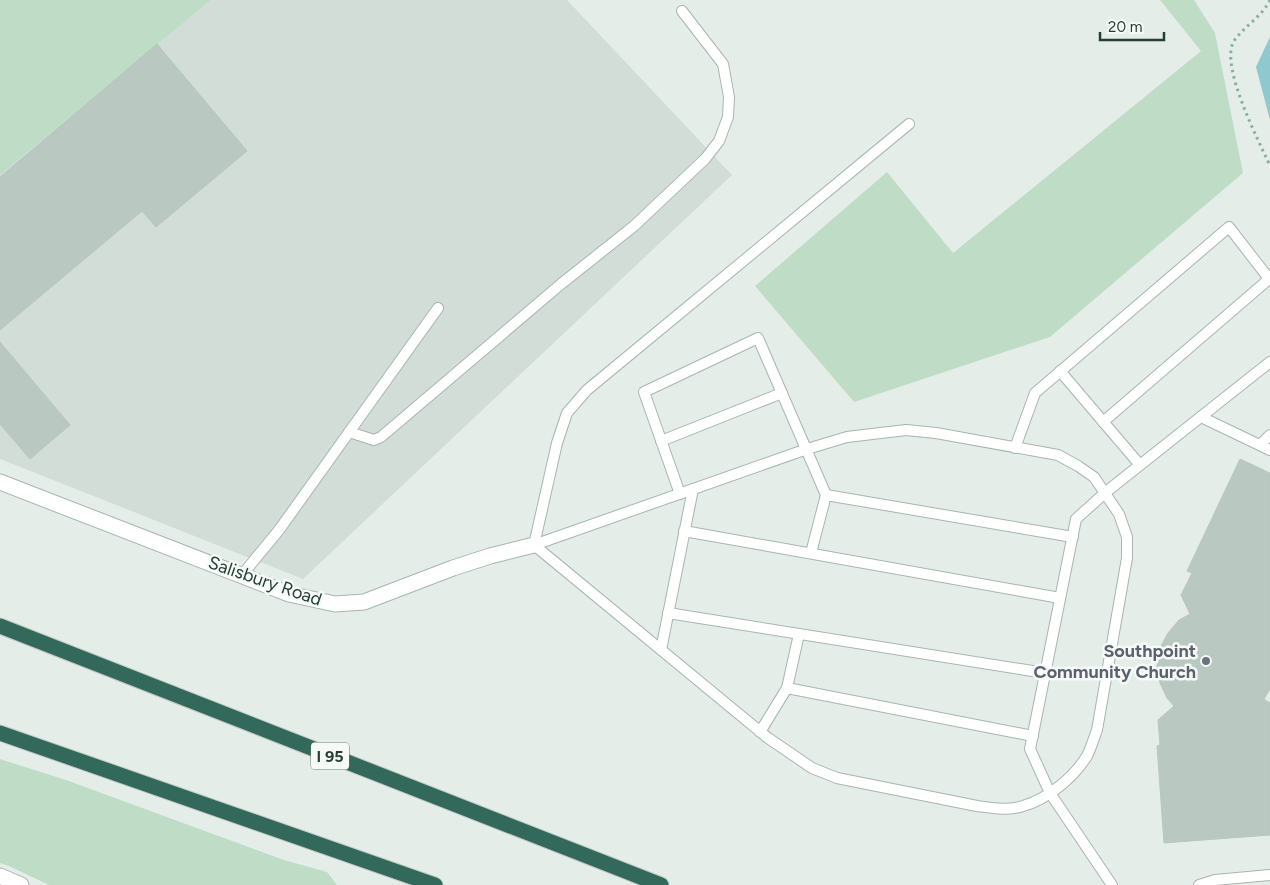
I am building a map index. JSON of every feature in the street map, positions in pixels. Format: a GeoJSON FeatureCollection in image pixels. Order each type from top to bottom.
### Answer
{"type":"FeatureCollection","features":[{"type":"Feature","properties":{"kind":"highway","name":"I 95"},"geometry":{"type":"LineString","coordinates":[[0,626],[661,885]]}},
{"type":"Feature","properties":{"kind":"highway"},"geometry":{"type":"LineString","coordinates":[[0,733],[435,885]]}},
{"type":"Feature","properties":{"kind":"street","name":"Salisbury Road"},"geometry":{"type":"LineString","coordinates":[[0,482],[242,576],[311,600],[335,604],[364,602],[454,568],[490,556],[534,545]]}},
{"type":"Feature","properties":{"kind":"street"},"geometry":{"type":"LineString","coordinates":[[0,876],[21,885]]}},
{"type":"Feature","properties":{"kind":"lane"},"geometry":{"type":"LineString","coordinates":[[349,432],[374,440],[381,437],[554,290],[634,226],[705,159],[719,141],[728,117],[729,97],[723,64],[682,11]]}},
{"type":"Feature","properties":{"kind":"lane"},"geometry":{"type":"LineString","coordinates":[[534,545],[567,413],[587,390],[909,124]]}},
{"type":"Feature","properties":{"kind":"lane"},"geometry":{"type":"LineString","coordinates":[[1015,448],[1035,393],[1229,228],[1270,279],[1103,422]]}},
{"type":"Feature","properties":{"kind":"lane"},"geometry":{"type":"LineString","coordinates":[[242,576],[279,530],[438,308]]}},
{"type":"Feature","properties":{"kind":"lane"},"geometry":{"type":"LineString","coordinates":[[680,494],[644,392],[758,338],[826,495],[811,554]]}},
{"type":"Feature","properties":{"kind":"lane"},"geometry":{"type":"LineString","coordinates":[[1112,885],[1050,792],[1030,749],[1076,519],[1106,492],[1270,362]]}},
{"type":"Feature","properties":{"kind":"lane"},"geometry":{"type":"LineString","coordinates":[[1060,372],[1140,465]]}},
{"type":"Feature","properties":{"kind":"lane"},"geometry":{"type":"LineString","coordinates":[[661,441],[782,392]]}},
{"type":"Feature","properties":{"kind":"lane"},"geometry":{"type":"LineString","coordinates":[[1201,417],[1270,450]]}},
{"type":"Feature","properties":{"kind":"lane"},"geometry":{"type":"LineString","coordinates":[[906,430],[936,433],[1058,455],[1094,477],[1106,492],[1119,514],[1127,537],[1127,558],[1097,730],[1088,755],[1072,775],[1050,792],[1024,806],[999,810],[846,780],[812,768],[760,732],[534,545],[847,437],[906,430]]}},
{"type":"Feature","properties":{"kind":"lane"},"geometry":{"type":"LineString","coordinates":[[1260,445],[1270,436]]}},
{"type":"Feature","properties":{"kind":"lane"},"geometry":{"type":"LineString","coordinates":[[660,650],[693,490]]}},
{"type":"Feature","properties":{"kind":"lane"},"geometry":{"type":"LineString","coordinates":[[826,495],[1073,537]]}},
{"type":"Feature","properties":{"kind":"lane"},"geometry":{"type":"LineString","coordinates":[[684,531],[1060,598]]}},
{"type":"Feature","properties":{"kind":"lane"},"geometry":{"type":"LineString","coordinates":[[668,613],[1045,673]]}},
{"type":"Feature","properties":{"kind":"lane"},"geometry":{"type":"LineString","coordinates":[[760,732],[787,688],[799,634]]}},
{"type":"Feature","properties":{"kind":"lane"},"geometry":{"type":"LineString","coordinates":[[787,688],[1033,736]]}},
{"type":"Feature","properties":{"kind":"lane"},"geometry":{"type":"LineString","coordinates":[[1199,885],[1215,880],[1270,875]]}},
{"type":"Feature","properties":{"kind":"path"},"geometry":{"type":"LineString","coordinates":[[1270,0],[1266,9],[1234,41],[1230,54],[1233,75],[1270,166]]}},
{"type":"Feature","properties":{"kind":"shaded area"},"geometry":{"type":"Polygon","coordinates":[[[211,0],[567,0],[732,175],[303,579],[0,459],[0,175],[211,0]]]}},
{"type":"Feature","properties":{"kind":"green space"},"geometry":{"type":"Polygon","coordinates":[[[0,0],[211,0],[0,175],[0,0]]]}},
{"type":"Feature","properties":{"kind":"green space"},"geometry":{"type":"Polygon","coordinates":[[[1160,0],[1194,0],[1215,33],[1243,173],[1050,337],[854,402],[755,286],[887,172],[953,253],[1201,51],[1160,0]]]}},
{"type":"Feature","properties":{"kind":"green space"},"geometry":{"type":"Polygon","coordinates":[[[0,759],[66,780],[284,860],[327,872],[337,885],[49,885],[0,863],[0,759]]]}},
{"type":"Feature","properties":{"kind":"water"},"geometry":{"type":"Polygon","coordinates":[[[1270,37],[1270,120],[1256,67],[1270,37]]]}},
{"type":"Feature","properties":{"kind":"building"},"geometry":{"type":"Polygon","coordinates":[[[157,44],[247,151],[156,227],[142,211],[0,330],[0,177],[157,44]]]}},
{"type":"Feature","properties":{"kind":"building"},"geometry":{"type":"Polygon","coordinates":[[[0,342],[70,425],[30,459],[0,424],[0,342]]]}},
{"type":"Feature","properties":{"kind":"building"},"geometry":{"type":"Polygon","coordinates":[[[1240,459],[1270,473],[1270,689],[1264,699],[1270,703],[1270,835],[1164,843],[1157,746],[1160,745],[1158,720],[1174,706],[1167,698],[1160,683],[1157,666],[1160,648],[1168,633],[1179,620],[1190,614],[1181,595],[1192,573],[1187,571],[1240,459]]]}},
{"type":"Feature","properties":{"kind":"place","name":"Southpoint Community Church"},"geometry":{"type":"Point","coordinates":[1206,661]}}]}
